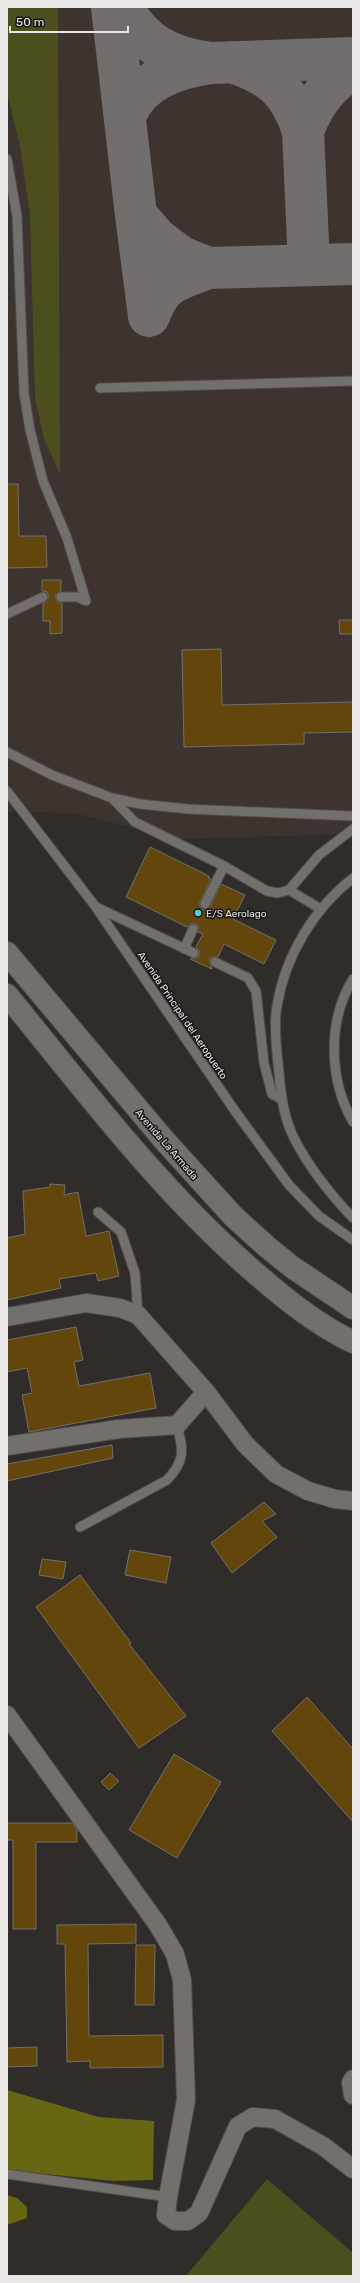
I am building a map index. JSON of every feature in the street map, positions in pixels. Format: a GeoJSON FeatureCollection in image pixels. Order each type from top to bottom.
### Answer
{"type":"FeatureCollection","features":[{"type":"Feature","properties":{"kind":"main road","name":"Avenida La Armada"},"geometry":{"type":"LineString","coordinates":[[7,953],[164,1140],[233,1216],[287,1262],[353,1308]]}},
{"type":"Feature","properties":{"kind":"main road"},"geometry":{"type":"LineString","coordinates":[[7,995],[144,1163],[182,1206],[268,1285],[309,1316],[353,1342]]}},
{"type":"Feature","properties":{"kind":"street"},"geometry":{"type":"LineString","coordinates":[[7,1317],[86,1303],[120,1308],[138,1314],[206,1392],[245,1444],[276,1474],[308,1491],[335,1499],[353,1501]]}},
{"type":"Feature","properties":{"kind":"street"},"geometry":{"type":"LineString","coordinates":[[7,1446],[119,1429],[176,1425],[206,1392]]}},
{"type":"Feature","properties":{"kind":"street"},"geometry":{"type":"LineString","coordinates":[[7,1715],[158,1925],[175,1954],[182,1980],[186,2100],[166,2214],[175,2221],[188,2221],[199,2214],[238,2126],[253,2117],[275,2118],[323,2146],[353,2169]]}},
{"type":"Feature","properties":{"kind":"street"},"geometry":{"type":"LineString","coordinates":[[353,2079],[351,2083],[353,2095]]}},
{"type":"Feature","properties":{"kind":"lane"},"geometry":{"type":"LineString","coordinates":[[7,159],[17,216],[24,393],[30,430],[43,481],[67,538],[86,600],[77,597],[61,597]]}},
{"type":"Feature","properties":{"kind":"lane"},"geometry":{"type":"LineString","coordinates":[[100,388],[353,381]]}},
{"type":"Feature","properties":{"kind":"lane"},"geometry":{"type":"LineString","coordinates":[[7,614],[43,597]]}},
{"type":"Feature","properties":{"kind":"lane"},"geometry":{"type":"LineString","coordinates":[[7,752],[52,775],[112,798],[140,804],[188,809],[353,816]]}},
{"type":"Feature","properties":{"kind":"lane","name":"Avenida Principal del Aeropuerto"},"geometry":{"type":"LineString","coordinates":[[7,790],[95,906],[235,1111],[289,1185],[319,1216],[353,1240]]}},
{"type":"Feature","properties":{"kind":"lane"},"geometry":{"type":"LineString","coordinates":[[112,798],[135,822],[224,866],[267,891],[278,893],[289,890],[319,855],[353,829]]}},
{"type":"Feature","properties":{"kind":"lane"},"geometry":{"type":"LineString","coordinates":[[205,904],[224,866]]}},
{"type":"Feature","properties":{"kind":"lane"},"geometry":{"type":"LineString","coordinates":[[353,878],[321,909],[297,946],[288,965],[276,1008],[277,1054],[281,1099],[295,1140],[334,1198],[353,1218]]}},
{"type":"Feature","properties":{"kind":"lane"},"geometry":{"type":"LineString","coordinates":[[289,890],[321,909]]}},
{"type":"Feature","properties":{"kind":"lane"},"geometry":{"type":"LineString","coordinates":[[95,906],[194,953]]}},
{"type":"Feature","properties":{"kind":"lane"},"geometry":{"type":"LineString","coordinates":[[184,948],[193,930]]}},
{"type":"Feature","properties":{"kind":"lane"},"geometry":{"type":"LineString","coordinates":[[215,962],[248,978],[256,991],[264,1063],[272,1094],[281,1099]]}},
{"type":"Feature","properties":{"kind":"lane"},"geometry":{"type":"LineString","coordinates":[[353,979],[344,996],[339,1011],[334,1046],[335,1062],[341,1096],[353,1122]]}},
{"type":"Feature","properties":{"kind":"lane"},"geometry":{"type":"LineString","coordinates":[[98,1212],[121,1232],[136,1273],[138,1314]]}},
{"type":"Feature","properties":{"kind":"lane"},"geometry":{"type":"LineString","coordinates":[[80,1527],[168,1480],[178,1469],[182,1456],[182,1445],[176,1425]]}},
{"type":"Feature","properties":{"kind":"lane"},"geometry":{"type":"LineString","coordinates":[[7,2174],[168,2197]]}},
{"type":"Feature","properties":{"kind":"shaded area"},"geometry":{"type":"Polygon","coordinates":[[[7,7],[353,7],[353,834],[178,839],[74,813],[7,812],[7,7]]]}},
{"type":"Feature","properties":{"kind":"shaded area"},"geometry":{"type":"Polygon","coordinates":[[[7,7],[58,7],[60,474],[44,439],[35,397],[30,215],[20,146],[7,92],[7,7]]]}},
{"type":"Feature","properties":{"kind":"shaded area"},"geometry":{"type":"Polygon","coordinates":[[[7,2090],[99,2117],[154,2121],[153,2180],[113,2181],[7,2170],[7,2090]]]}},
{"type":"Feature","properties":{"kind":"shaded area"},"geometry":{"type":"Polygon","coordinates":[[[267,2179],[353,2253],[353,2276],[186,2276],[267,2179]]]}},
{"type":"Feature","properties":{"kind":"shaded area"},"geometry":{"type":"Polygon","coordinates":[[[7,2195],[17,2198],[27,2207],[27,2218],[7,2225],[7,2195]]]}},
{"type":"Feature","properties":{"kind":"building"},"geometry":{"type":"Polygon","coordinates":[[[7,484],[18,484],[19,536],[46,536],[47,567],[7,568],[7,484]]]}},
{"type":"Feature","properties":{"kind":"building"},"geometry":{"type":"Polygon","coordinates":[[[42,580],[61,580],[61,591],[56,594],[55,597],[58,602],[62,603],[62,633],[50,634],[50,621],[43,621],[43,604],[49,597],[47,592],[42,591],[42,580]]]}},
{"type":"Feature","properties":{"kind":"building"},"geometry":{"type":"Polygon","coordinates":[[[339,620],[353,620],[353,634],[340,634],[339,620]]]}},
{"type":"Feature","properties":{"kind":"building"},"geometry":{"type":"Polygon","coordinates":[[[221,649],[222,705],[353,702],[353,732],[304,733],[304,744],[184,747],[182,650],[221,649]]]}},
{"type":"Feature","properties":{"kind":"building","name":"E/S Aerolago"},"geometry":{"type":"Polygon","coordinates":[[[150,847],[209,876],[208,878],[211,879],[199,904],[202,909],[206,910],[210,907],[221,884],[245,895],[233,919],[276,940],[264,964],[224,944],[218,957],[212,957],[209,960],[212,969],[190,959],[197,958],[200,955],[199,950],[196,947],[203,934],[198,932],[198,925],[192,923],[187,927],[126,897],[150,847]]]}},
{"type":"Feature","properties":{"kind":"building"},"geometry":{"type":"Polygon","coordinates":[[[50,1184],[65,1185],[64,1195],[78,1192],[86,1236],[109,1231],[119,1276],[98,1281],[96,1273],[59,1279],[61,1288],[7,1300],[7,1238],[25,1234],[23,1191],[50,1187],[50,1184]]]}},
{"type":"Feature","properties":{"kind":"building"},"geometry":{"type":"Polygon","coordinates":[[[76,1327],[83,1360],[74,1362],[79,1386],[150,1373],[156,1408],[29,1432],[22,1395],[32,1393],[27,1368],[7,1372],[7,1340],[76,1327]]]}},
{"type":"Feature","properties":{"kind":"building"},"geometry":{"type":"Polygon","coordinates":[[[112,1445],[113,1458],[7,1481],[7,1464],[112,1445]]]}},
{"type":"Feature","properties":{"kind":"building"},"geometry":{"type":"Polygon","coordinates":[[[264,1502],[276,1514],[262,1521],[277,1537],[232,1573],[211,1543],[264,1502]]]}},
{"type":"Feature","properties":{"kind":"building"},"geometry":{"type":"Polygon","coordinates":[[[130,1550],[171,1557],[166,1583],[125,1575],[130,1550]]]}},
{"type":"Feature","properties":{"kind":"building"},"geometry":{"type":"Polygon","coordinates":[[[42,1559],[66,1562],[63,1579],[39,1575],[42,1559]]]}},
{"type":"Feature","properties":{"kind":"building"},"geometry":{"type":"Polygon","coordinates":[[[80,1575],[131,1643],[129,1644],[186,1716],[139,1748],[36,1607],[80,1575]]]}},
{"type":"Feature","properties":{"kind":"building"},"geometry":{"type":"Polygon","coordinates":[[[307,1697],[353,1749],[353,1822],[272,1731],[307,1697]]]}},
{"type":"Feature","properties":{"kind":"building"},"geometry":{"type":"Polygon","coordinates":[[[174,1754],[221,1782],[177,1858],[129,1830],[174,1754]]]}},
{"type":"Feature","properties":{"kind":"building"},"geometry":{"type":"Polygon","coordinates":[[[110,1773],[119,1781],[109,1790],[101,1782],[110,1773]]]}},
{"type":"Feature","properties":{"kind":"building"},"geometry":{"type":"Polygon","coordinates":[[[7,1823],[72,1823],[77,1830],[77,1842],[36,1842],[36,1929],[13,1929],[13,1840],[7,1840],[7,1823]]]}},
{"type":"Feature","properties":{"kind":"building"},"geometry":{"type":"Polygon","coordinates":[[[136,1924],[136,1943],[88,1944],[89,2036],[163,2035],[163,2067],[90,2068],[90,2061],[67,2062],[65,1944],[57,1944],[57,1925],[136,1924]]]}},
{"type":"Feature","properties":{"kind":"building"},"geometry":{"type":"Polygon","coordinates":[[[136,1945],[155,1945],[154,2005],[135,2005],[136,1945]]]}},
{"type":"Feature","properties":{"kind":"building"},"geometry":{"type":"Polygon","coordinates":[[[37,2047],[37,2066],[7,2067],[7,2048],[37,2047]]]}},
{"type":"Feature","properties":{"kind":"taxiway"},"geometry":{"type":"LineString","coordinates":[[112,7],[136,215],[157,239],[181,257],[208,268],[353,264]]}},
{"type":"Feature","properties":{"kind":"taxiway"},"geometry":{"type":"LineString","coordinates":[[122,7],[130,20],[148,40],[170,53],[196,61],[211,63],[353,58]]}},
{"type":"Feature","properties":{"kind":"taxiway"},"geometry":{"type":"LineString","coordinates":[[232,62],[258,73],[278,86],[292,105],[298,117],[303,131],[309,265]]}},
{"type":"Feature","properties":{"kind":"taxiway"},"geometry":{"type":"LineString","coordinates":[[125,116],[139,93],[160,78],[185,68],[211,63]]}},
{"type":"Feature","properties":{"kind":"taxiway"},"geometry":{"type":"LineString","coordinates":[[303,131],[322,95],[344,74],[353,68]]}},
{"type":"Feature","properties":{"kind":"taxiway"},"geometry":{"type":"LineString","coordinates":[[136,215],[149,316],[159,296],[171,284],[208,268]]}},
{"type":"Feature","properties":{"kind":"place","name":"E/S Aerolago"},"geometry":{"type":"Point","coordinates":[198,913]}}]}
